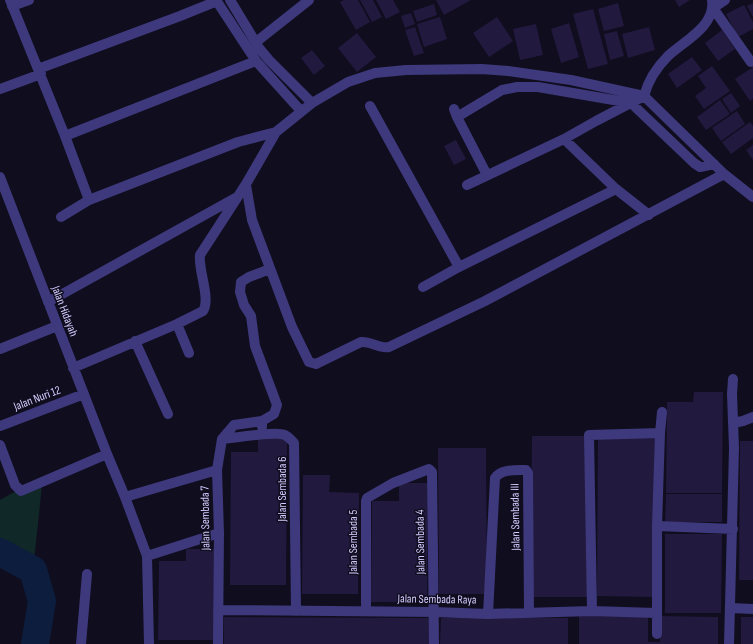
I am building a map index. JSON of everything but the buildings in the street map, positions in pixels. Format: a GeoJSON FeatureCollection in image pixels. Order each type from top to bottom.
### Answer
{"type":"FeatureCollection","features":[{"type":"Feature","properties":{"kind":"street"},"geometry":{"type":"LineString","coordinates":[[29,0],[11,3],[65,136],[89,200]]}},
{"type":"Feature","properties":{"kind":"street"},"geometry":{"type":"LineString","coordinates":[[0,89],[216,0],[256,61],[301,111]]}},
{"type":"Feature","properties":{"kind":"street"},"geometry":{"type":"LineString","coordinates":[[230,0],[269,60],[312,103]]}},
{"type":"Feature","properties":{"kind":"street"},"geometry":{"type":"LineString","coordinates":[[256,42],[309,0]]}},
{"type":"Feature","properties":{"kind":"street"},"geometry":{"type":"LineString","coordinates":[[467,185],[564,139],[596,120],[644,96],[647,85],[668,56],[693,36],[705,23],[713,4],[725,0]]}},
{"type":"Feature","properties":{"kind":"street"},"geometry":{"type":"LineString","coordinates":[[713,4],[751,62]]}},
{"type":"Feature","properties":{"kind":"street"},"geometry":{"type":"LineString","coordinates":[[65,136],[256,61]]}},
{"type":"Feature","properties":{"kind":"street"},"geometry":{"type":"LineString","coordinates":[[74,368],[177,324],[203,311],[206,304],[199,262],[200,255],[246,185],[276,132],[312,103],[348,82],[375,73],[406,70],[482,69],[531,73],[644,96],[724,174],[753,197]]}},
{"type":"Feature","properties":{"kind":"street"},"geometry":{"type":"LineString","coordinates":[[487,175],[455,113],[502,90],[517,87],[538,87],[631,103],[694,163],[700,167],[714,164]]}},
{"type":"Feature","properties":{"kind":"street"},"geometry":{"type":"LineString","coordinates":[[370,106],[459,267]]}},
{"type":"Feature","properties":{"kind":"street"},"geometry":{"type":"LineString","coordinates":[[62,217],[89,200],[238,142],[276,132]]}},
{"type":"Feature","properties":{"kind":"street"},"geometry":{"type":"LineString","coordinates":[[564,139],[616,189],[649,215]]}},
{"type":"Feature","properties":{"kind":"street"},"geometry":{"type":"LineString","coordinates":[[246,185],[252,220],[292,327],[309,362],[316,364],[361,342],[367,341],[383,347],[389,347],[485,301],[724,174]]}},
{"type":"Feature","properties":{"kind":"street","name":"Jalan Hidayah"},"geometry":{"type":"LineString","coordinates":[[0,177],[147,556],[149,644]]}},
{"type":"Feature","properties":{"kind":"street"},"geometry":{"type":"LineString","coordinates":[[423,287],[459,267],[616,189]]}},
{"type":"Feature","properties":{"kind":"street"},"geometry":{"type":"LineString","coordinates":[[48,302],[239,195]]}},
{"type":"Feature","properties":{"kind":"street"},"geometry":{"type":"LineString","coordinates":[[222,439],[234,425],[262,421],[274,414],[277,405],[255,346],[251,316],[244,305],[240,292],[242,282],[249,277],[270,270]]}},
{"type":"Feature","properties":{"kind":"street"},"geometry":{"type":"LineString","coordinates":[[177,324],[189,352]]}},
{"type":"Feature","properties":{"kind":"street"},"geometry":{"type":"LineString","coordinates":[[0,349],[57,326]]}},
{"type":"Feature","properties":{"kind":"street"},"geometry":{"type":"LineString","coordinates":[[135,341],[168,414]]}},
{"type":"Feature","properties":{"kind":"street"},"geometry":{"type":"LineString","coordinates":[[729,644],[733,529],[733,379]]}},
{"type":"Feature","properties":{"kind":"street","name":"Jalan Nuri 12"},"geometry":{"type":"LineString","coordinates":[[0,426],[84,394]]}},
{"type":"Feature","properties":{"kind":"street"},"geometry":{"type":"LineString","coordinates":[[657,634],[657,526],[662,412]]}},
{"type":"Feature","properties":{"kind":"street"},"geometry":{"type":"LineString","coordinates":[[733,423],[753,417]]}},
{"type":"Feature","properties":{"kind":"street"},"geometry":{"type":"LineString","coordinates":[[262,421],[264,435]]}},
{"type":"Feature","properties":{"kind":"street"},"geometry":{"type":"LineString","coordinates":[[592,611],[589,435],[660,433]]}},
{"type":"Feature","properties":{"kind":"street","name":"Jalan Sembada 6"},"geometry":{"type":"LineString","coordinates":[[222,439],[283,434],[290,438],[294,443],[296,611]]}},
{"type":"Feature","properties":{"kind":"street","name":"Jalan Sembada 7"},"geometry":{"type":"LineString","coordinates":[[218,644],[219,533],[217,470],[222,439]]}},
{"type":"Feature","properties":{"kind":"street"},"geometry":{"type":"LineString","coordinates":[[0,445],[15,485],[21,491],[107,454]]}},
{"type":"Feature","properties":{"kind":"street","name":"Jalan Sembada 5"},"geometry":{"type":"LineString","coordinates":[[366,611],[367,498],[407,477],[429,469],[432,472]]}},
{"type":"Feature","properties":{"kind":"street"},"geometry":{"type":"LineString","coordinates":[[125,497],[217,470]]}},
{"type":"Feature","properties":{"kind":"street","name":"Jalan Sembada III"},"geometry":{"type":"LineString","coordinates":[[488,614],[496,478],[497,475],[508,471],[526,470],[528,473],[529,612]]}},
{"type":"Feature","properties":{"kind":"street","name":"Jalan Sembada 4"},"geometry":{"type":"LineString","coordinates":[[432,472],[434,644]]}},
{"type":"Feature","properties":{"kind":"street"},"geometry":{"type":"LineString","coordinates":[[657,526],[733,529]]}},
{"type":"Feature","properties":{"kind":"street"},"geometry":{"type":"LineString","coordinates":[[147,556],[219,533]]}},
{"type":"Feature","properties":{"kind":"street"},"geometry":{"type":"LineString","coordinates":[[81,644],[87,574]]}},
{"type":"Feature","properties":{"kind":"street"},"geometry":{"type":"LineString","coordinates":[[730,608],[753,609]]}},
{"type":"Feature","properties":{"kind":"street","name":"Jalan Sembada Raya"},"geometry":{"type":"LineString","coordinates":[[218,610],[488,614],[592,611],[656,613]]}},
{"type":"Feature","properties":{"kind":"green space"},"geometry":{"type":"Polygon","coordinates":[[[43,476],[33,570],[0,552],[0,500],[43,476]]]}},
{"type":"Feature","properties":{"kind":"waterway"},"geometry":{"type":"LineString","coordinates":[[0,552],[33,570],[42,601],[35,644]]}}]}
